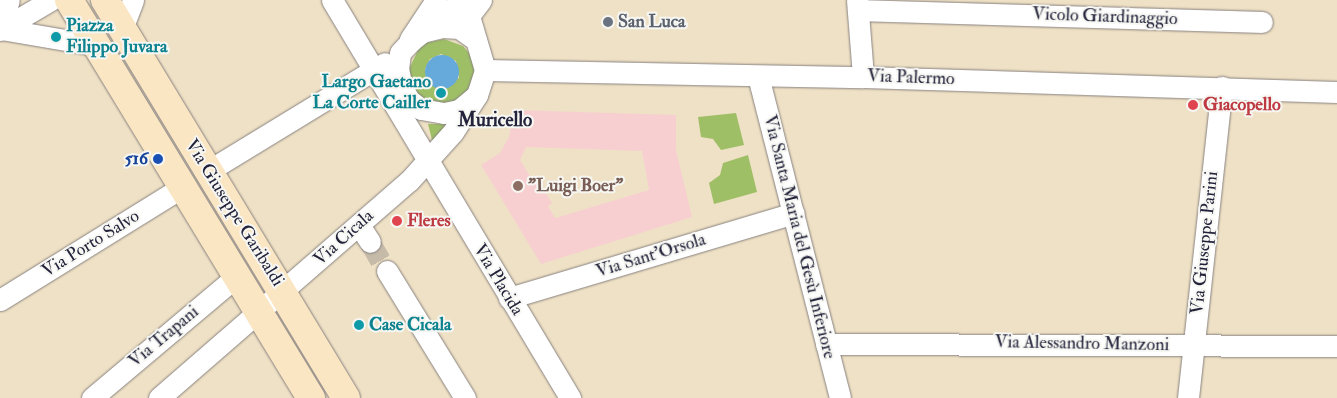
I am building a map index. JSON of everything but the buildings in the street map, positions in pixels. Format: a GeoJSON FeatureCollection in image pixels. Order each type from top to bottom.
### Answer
{"type":"FeatureCollection","features":[{"type":"Feature","properties":{"kind":"main road","name":"Via Giuseppe Garibaldi"},"geometry":{"type":"LineString","coordinates":[[69,0],[311,398]]}},
{"type":"Feature","properties":{"kind":"main road","name":"Via Giuseppe Garibaldi"},"geometry":{"type":"LineString","coordinates":[[105,0],[346,398]]}},
{"type":"Feature","properties":{"kind":"main road"},"geometry":{"type":"LineString","coordinates":[[237,276],[283,293]]}},
{"type":"Feature","properties":{"kind":"street"},"geometry":{"type":"LineString","coordinates":[[1,29],[10,0]]}},
{"type":"Feature","properties":{"kind":"street"},"geometry":{"type":"LineString","coordinates":[[1,29],[51,0]]}},
{"type":"Feature","properties":{"kind":"street"},"geometry":{"type":"LineString","coordinates":[[122,29],[133,0]]}},
{"type":"Feature","properties":{"kind":"street"},"geometry":{"type":"LineString","coordinates":[[208,171],[374,70],[400,53],[422,32],[468,3],[476,40],[486,70],[477,95],[459,110],[444,113],[421,109],[374,70],[332,0]]}},
{"type":"Feature","properties":{"kind":"street"},"geometry":{"type":"LineString","coordinates":[[409,100],[398,75],[400,53],[436,0]]}},
{"type":"Feature","properties":{"kind":"street"},"geometry":{"type":"LineString","coordinates":[[857,5],[863,77]]}},
{"type":"Feature","properties":{"kind":"street","name":"Vicolo Giardinaggio"},"geometry":{"type":"LineString","coordinates":[[857,5],[1262,22]]}},
{"type":"Feature","properties":{"kind":"street"},"geometry":{"type":"LineString","coordinates":[[422,32],[442,27],[459,28],[476,40]]}},
{"type":"Feature","properties":{"kind":"street"},"geometry":{"type":"LineString","coordinates":[[1,29],[95,45]]}},
{"type":"Feature","properties":{"kind":"street","name":"Via Placida"},"geometry":{"type":"LineString","coordinates":[[374,70],[427,162],[570,398]]}},
{"type":"Feature","properties":{"kind":"street","name":"Via Palermo"},"geometry":{"type":"LineString","coordinates":[[486,70],[863,77],[1337,92]]}},
{"type":"Feature","properties":{"kind":"street","name":"Via Santa Maria del Gesù Inferiore"},"geometry":{"type":"LineString","coordinates":[[758,76],[840,398]]}},
{"type":"Feature","properties":{"kind":"street","name":"Via Giuseppe Parini"},"geometry":{"type":"LineString","coordinates":[[1188,398],[1222,87]]}},
{"type":"Feature","properties":{"kind":"street","name":"Via Cicala"},"geometry":{"type":"LineString","coordinates":[[260,313],[283,293],[365,233],[468,112],[477,95]]}},
{"type":"Feature","properties":{"kind":"street","name":"Via Porto Salvo"},"geometry":{"type":"LineString","coordinates":[[0,300],[182,188]]}},
{"type":"Feature","properties":{"kind":"street","name":"Via Sant'Orsola"},"geometry":{"type":"LineString","coordinates":[[509,298],[794,213]]}},
{"type":"Feature","properties":{"kind":"street"},"geometry":{"type":"LineString","coordinates":[[387,270],[465,398]]}},
{"type":"Feature","properties":{"kind":"street","name":"Via Trapani"},"geometry":{"type":"LineString","coordinates":[[92,398],[237,276]]}},
{"type":"Feature","properties":{"kind":"street"},"geometry":{"type":"LineString","coordinates":[[159,398],[260,313]]}},
{"type":"Feature","properties":{"kind":"street","name":"Via Alessandro Manzoni"},"geometry":{"type":"LineString","coordinates":[[826,344],[1337,346]]}},
{"type":"Feature","properties":{"kind":"shaded area","name":"\"Luigi Boer\""},"geometry":{"type":"Polygon","coordinates":[[[514,110],[676,115],[676,150],[692,217],[541,264],[481,165],[500,153],[509,137],[514,110]],[[526,147],[520,160],[533,181],[537,179],[552,203],[548,206],[555,218],[649,190],[642,151],[526,147]]]}},
{"type":"Feature","properties":{"kind":"green space"},"geometry":{"type":"Polygon","coordinates":[[[444,39],[463,46],[469,53],[475,71],[473,81],[463,97],[445,104],[426,100],[418,94],[410,77],[410,67],[418,50],[426,43],[444,39]],[[441,54],[430,59],[425,69],[430,84],[459,78],[456,61],[441,54]]]}},
{"type":"Feature","properties":{"kind":"green space"},"geometry":{"type":"Polygon","coordinates":[[[736,113],[744,145],[721,150],[713,139],[701,137],[698,117],[736,113]]]}},
{"type":"Feature","properties":{"kind":"green space"},"geometry":{"type":"Polygon","coordinates":[[[428,124],[451,124],[433,144],[428,124]]]}},
{"type":"Feature","properties":{"kind":"green space"},"geometry":{"type":"Polygon","coordinates":[[[748,155],[757,192],[714,204],[709,183],[720,175],[723,163],[748,155]]]}},
{"type":"Feature","properties":{"kind":"water"},"geometry":{"type":"Polygon","coordinates":[[[442,55],[449,56],[454,60],[458,65],[458,79],[454,84],[449,88],[442,89],[435,88],[430,84],[426,79],[425,72],[426,65],[430,60],[435,56],[442,55]]]}},
{"type":"Feature","properties":{"kind":"tunnel"},"geometry":{"type":"LineString","coordinates":[[370,242],[387,271]]}},
{"type":"Feature","properties":{"kind":"place","name":"San Luca"},"geometry":{"type":"Point","coordinates":[608,22]}},
{"type":"Feature","properties":{"kind":"place","name":"Piazza Filippo Juvara"},"geometry":{"type":"Point","coordinates":[56,37]}},
{"type":"Feature","properties":{"kind":"place","name":"Largo Gaetano La Corte Cailler"},"geometry":{"type":"Point","coordinates":[441,93]}},
{"type":"Feature","properties":{"kind":"place","name":"Giacopello"},"geometry":{"type":"Point","coordinates":[1193,105]}},
{"type":"Feature","properties":{"kind":"place","name":"516"},"geometry":{"type":"Point","coordinates":[158,159]}},
{"type":"Feature","properties":{"kind":"place","name":"\"Luigi Boer\""},"geometry":{"type":"Point","coordinates":[518,186]}},
{"type":"Feature","properties":{"kind":"place","name":"Fleres"},"geometry":{"type":"Point","coordinates":[397,221]}},
{"type":"Feature","properties":{"kind":"place","name":"Case Cicala"},"geometry":{"type":"Point","coordinates":[359,325]}},
{"type":"Feature","properties":{"kind":"district","name":"Muricello"},"geometry":{"type":"Point","coordinates":[495,121]}}]}
